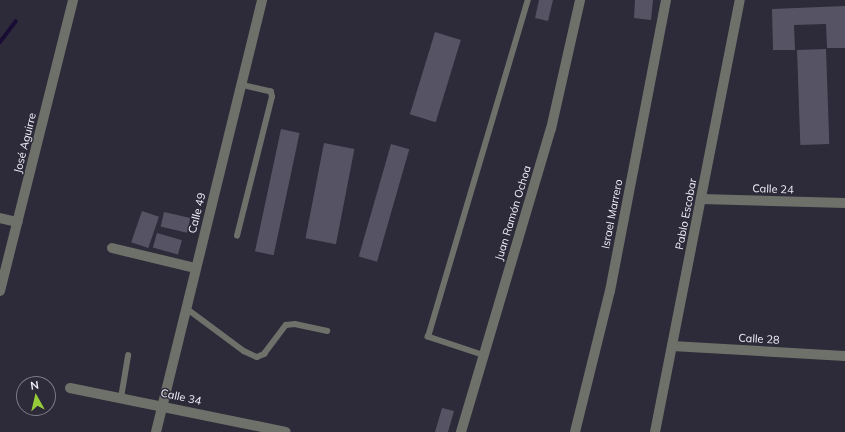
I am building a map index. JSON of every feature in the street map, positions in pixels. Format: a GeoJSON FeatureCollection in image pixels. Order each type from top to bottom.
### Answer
{"type":"FeatureCollection","features":[{"type":"Feature","properties":{"kind":"street","name":"José Aguirre"},"geometry":{"type":"LineString","coordinates":[[0,291],[73,0]]}},
{"type":"Feature","properties":{"kind":"street","name":"Calle 49"},"geometry":{"type":"LineString","coordinates":[[156,432],[161,405],[262,0]]}},
{"type":"Feature","properties":{"kind":"street","name":"Juan Ramón Ochoa"},"geometry":{"type":"LineString","coordinates":[[461,432],[482,356],[551,129],[580,0]]}},
{"type":"Feature","properties":{"kind":"street","name":"Israel Marrero"},"geometry":{"type":"LineString","coordinates":[[575,432],[610,291],[666,0]]}},
{"type":"Feature","properties":{"kind":"street","name":"Pablo Escobar"},"geometry":{"type":"LineString","coordinates":[[655,432],[740,0]]}},
{"type":"Feature","properties":{"kind":"street","name":"Calle 24"},"geometry":{"type":"LineString","coordinates":[[701,199],[845,203]]}},
{"type":"Feature","properties":{"kind":"street"},"geometry":{"type":"LineString","coordinates":[[0,218],[18,222]]}},
{"type":"Feature","properties":{"kind":"street"},"geometry":{"type":"LineString","coordinates":[[112,248],[196,268]]}},
{"type":"Feature","properties":{"kind":"street","name":"Calle 28"},"geometry":{"type":"LineString","coordinates":[[672,346],[845,356]]}},
{"type":"Feature","properties":{"kind":"street","name":"Calle 34"},"geometry":{"type":"LineString","coordinates":[[70,388],[161,405],[286,432]]}},
{"type":"Feature","properties":{"kind":"lane"},"geometry":{"type":"LineString","coordinates":[[482,356],[428,337],[528,0]]}},
{"type":"Feature","properties":{"kind":"lane"},"geometry":{"type":"LineString","coordinates":[[237,236],[272,96],[271,92],[241,85]]}},
{"type":"Feature","properties":{"kind":"lane"},"geometry":{"type":"LineString","coordinates":[[186,308],[244,351],[257,357],[270,348],[286,325],[295,324],[327,331]]}},
{"type":"Feature","properties":{"kind":"lane"},"geometry":{"type":"LineString","coordinates":[[121,398],[128,356]]}},
{"type":"Feature","properties":{"kind":"building"},"geometry":{"type":"Polygon","coordinates":[[[539,0],[553,0],[548,21],[535,18],[539,0]]]}},
{"type":"Feature","properties":{"kind":"building"},"geometry":{"type":"Polygon","coordinates":[[[635,0],[653,0],[651,20],[634,18],[635,0]]]}},
{"type":"Feature","properties":{"kind":"building"},"geometry":{"type":"Polygon","coordinates":[[[845,6],[845,48],[827,48],[826,24],[794,25],[795,50],[773,50],[772,9],[845,6]]]}},
{"type":"Feature","properties":{"kind":"building"},"geometry":{"type":"Polygon","coordinates":[[[435,32],[461,40],[436,122],[410,114],[435,32]]]}},
{"type":"Feature","properties":{"kind":"building"},"geometry":{"type":"Polygon","coordinates":[[[826,49],[829,144],[800,145],[797,50],[826,49]]]}},
{"type":"Feature","properties":{"kind":"building"},"geometry":{"type":"Polygon","coordinates":[[[281,129],[300,133],[274,255],[255,251],[281,129]]]}},
{"type":"Feature","properties":{"kind":"building"},"geometry":{"type":"Polygon","coordinates":[[[324,143],[354,149],[336,244],[305,238],[324,143]]]}},
{"type":"Feature","properties":{"kind":"building"},"geometry":{"type":"Polygon","coordinates":[[[391,144],[409,149],[377,262],[359,256],[391,144]]]}},
{"type":"Feature","properties":{"kind":"building"},"geometry":{"type":"Polygon","coordinates":[[[142,211],[159,217],[148,248],[131,242],[142,211]]]}},
{"type":"Feature","properties":{"kind":"building"},"geometry":{"type":"Polygon","coordinates":[[[164,212],[190,218],[187,233],[161,227],[164,212]]]}},
{"type":"Feature","properties":{"kind":"building"},"geometry":{"type":"Polygon","coordinates":[[[157,233],[182,240],[178,255],[153,247],[157,233]]]}},
{"type":"Feature","properties":{"kind":"building"},"geometry":{"type":"Polygon","coordinates":[[[442,408],[454,411],[448,432],[435,432],[442,408]]]}},
{"type":"Feature","properties":{"kind":"waterway"},"geometry":{"type":"LineString","coordinates":[[0,42],[16,21]]}}]}
